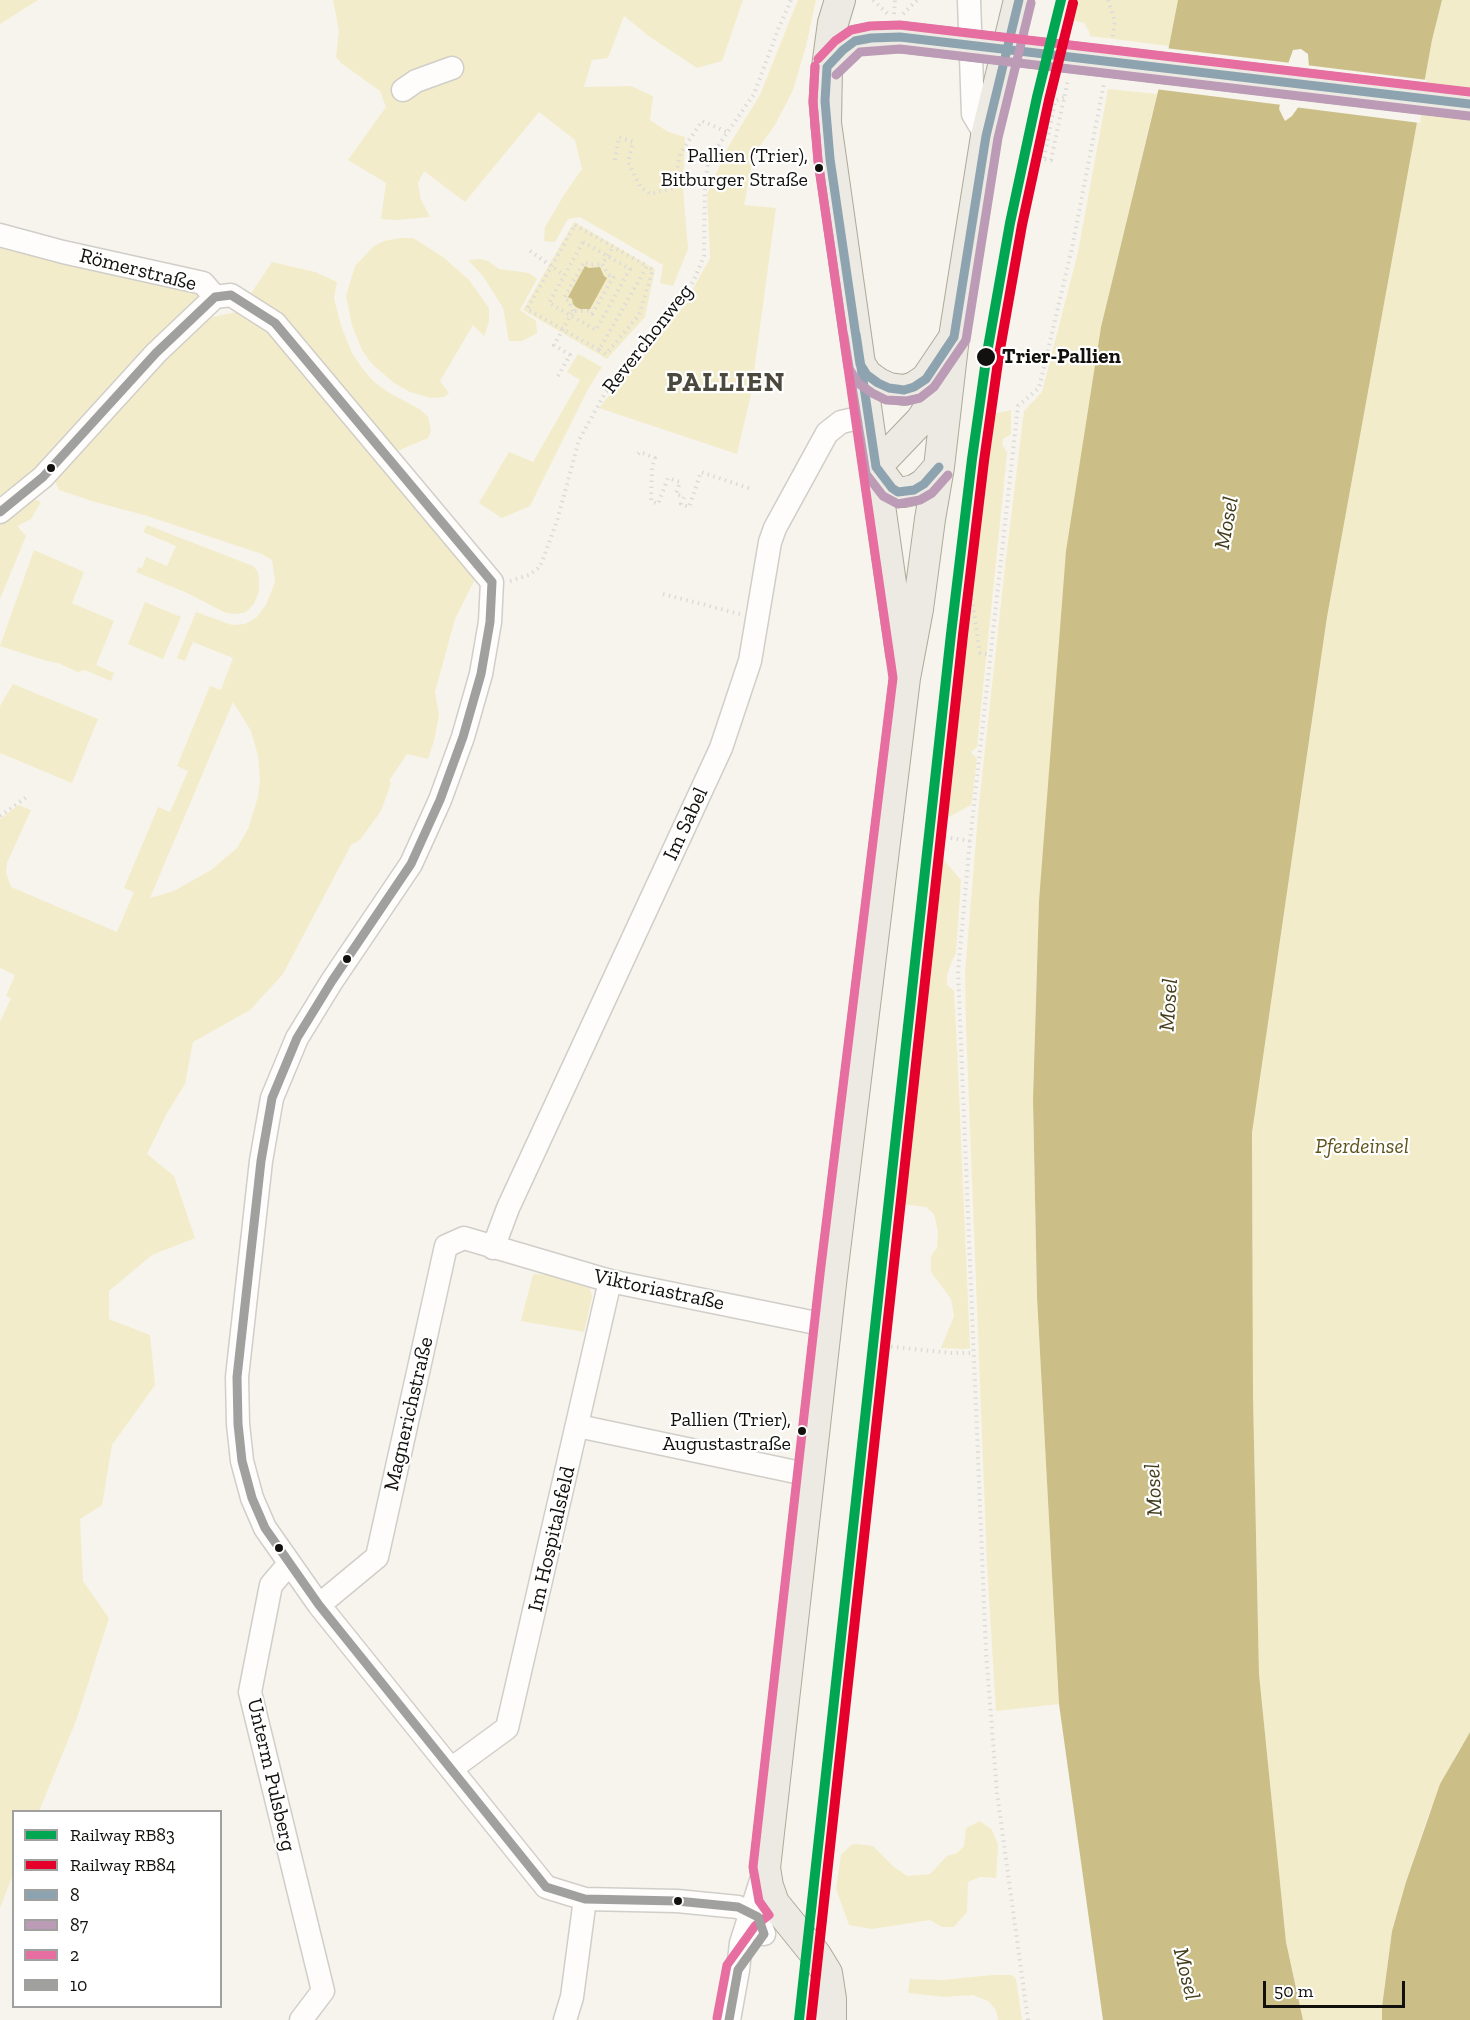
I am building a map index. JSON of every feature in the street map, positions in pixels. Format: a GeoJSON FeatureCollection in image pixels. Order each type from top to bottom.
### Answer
{"type":"FeatureCollection","features":[{"type":"Feature","properties":{"kind":"main road"},"geometry":{"type":"LineString","coordinates":[[840,0],[833,23],[827,67],[825,101],[830,159],[905,678]]}},
{"type":"Feature","properties":{"kind":"main road"},"geometry":{"type":"LineString","coordinates":[[851,0],[867,25],[877,31],[901,26],[1470,104]]}},
{"type":"Feature","properties":{"kind":"main road"},"geometry":{"type":"LineString","coordinates":[[831,2020],[827,1973],[816,1955],[775,1926],[765,1868],[826,1325],[905,678],[918,609],[939,467],[954,337],[986,136],[1019,0]]}},
{"type":"Feature","properties":{"kind":"main road"},"geometry":{"type":"LineString","coordinates":[[827,67],[855,41],[871,38],[901,26]]}},
{"type":"Feature","properties":{"kind":"main road"},"geometry":{"type":"LineString","coordinates":[[860,363],[867,375],[883,386],[908,389],[930,376],[954,337]]}},
{"type":"Feature","properties":{"kind":"main road"},"geometry":{"type":"LineString","coordinates":[[876,467],[921,420],[940,393],[950,372]]}},
{"type":"Feature","properties":{"kind":"main road"},"geometry":{"type":"LineString","coordinates":[[876,467],[892,488],[898,492],[905,492],[924,484],[939,467]]}},
{"type":"Feature","properties":{"kind":"street"},"geometry":{"type":"LineString","coordinates":[[969,0],[973,114],[986,136]]}},
{"type":"Feature","properties":{"kind":"street"},"geometry":{"type":"LineString","coordinates":[[403,90],[416,81],[452,68]]}},
{"type":"Feature","properties":{"kind":"street","name":"Römerstraße"},"geometry":{"type":"LineString","coordinates":[[0,235],[63,252],[203,283],[215,297],[231,295],[275,322],[492,582]]}},
{"type":"Feature","properties":{"kind":"street"},"geometry":{"type":"LineString","coordinates":[[0,512],[43,477],[156,353],[215,297]]}},
{"type":"Feature","properties":{"kind":"street","name":"Im Sabel"},"geometry":{"type":"LineString","coordinates":[[493,1248],[507,1208],[721,747],[750,661],[770,542],[791,495],[831,428],[845,420],[868,416]]}},
{"type":"Feature","properties":{"kind":"street"},"geometry":{"type":"LineString","coordinates":[[492,582],[490,622],[481,674],[463,736],[440,800],[411,864],[332,981],[297,1038],[272,1098],[261,1161],[237,1377],[242,1461],[252,1498],[265,1528],[289,1564],[319,1605],[546,1887],[585,1899],[677,1901],[738,1907],[775,1926],[738,1970]]}},
{"type":"Feature","properties":{"kind":"street","name":"Magnerichstraße"},"geometry":{"type":"LineString","coordinates":[[319,1605],[377,1557],[446,1246],[464,1238],[493,1248]]}},
{"type":"Feature","properties":{"kind":"street","name":"Viktoriastraße"},"geometry":{"type":"LineString","coordinates":[[493,1248],[610,1281],[826,1325]]}},
{"type":"Feature","properties":{"kind":"street","name":"Im Hospitalsfeld"},"geometry":{"type":"LineString","coordinates":[[451,1769],[507,1728],[610,1281]]}},
{"type":"Feature","properties":{"kind":"street"},"geometry":{"type":"LineString","coordinates":[[578,1426],[810,1475]]}},
{"type":"Feature","properties":{"kind":"street","name":"Unterm Pulsberg"},"geometry":{"type":"LineString","coordinates":[[289,1564],[271,1585],[250,1692],[323,1991],[301,2020]]}},
{"type":"Feature","properties":{"kind":"street"},"geometry":{"type":"LineString","coordinates":[[729,2020],[741,1943],[765,1868]]}},
{"type":"Feature","properties":{"kind":"street"},"geometry":{"type":"LineString","coordinates":[[565,2020],[572,1997],[585,1899]]}},
{"type":"Feature","properties":{"kind":"path","name":"Reverchonweg"},"geometry":{"type":"LineString","coordinates":[[492,582],[516,580],[540,567],[557,521],[579,440],[605,393],[650,342],[694,280],[704,256],[705,182],[709,159],[754,94],[791,0]]}},
{"type":"Feature","properties":{"kind":"path"},"geometry":{"type":"LineString","coordinates":[[873,0],[893,18],[896,11],[895,0]]}},
{"type":"Feature","properties":{"kind":"path"},"geometry":{"type":"LineString","coordinates":[[901,26],[917,0]]}},
{"type":"Feature","properties":{"kind":"path"},"geometry":{"type":"LineString","coordinates":[[1108,0],[1115,21],[1111,43]]}},
{"type":"Feature","properties":{"kind":"path"},"geometry":{"type":"LineString","coordinates":[[1033,156],[1051,160],[1070,74]]}},
{"type":"Feature","properties":{"kind":"path"},"geometry":{"type":"LineString","coordinates":[[1028,2020],[997,1793],[986,1652],[958,971],[1018,406],[1039,388],[1072,248],[1105,76]]}},
{"type":"Feature","properties":{"kind":"path"},"geometry":{"type":"LineString","coordinates":[[1044,158],[1054,101],[1064,97]]}},
{"type":"Feature","properties":{"kind":"path"},"geometry":{"type":"LineString","coordinates":[[615,160],[619,137],[633,142],[628,162],[640,186],[650,194],[674,188],[681,154],[702,121],[727,132]]}},
{"type":"Feature","properties":{"kind":"path"},"geometry":{"type":"LineString","coordinates":[[575,225],[613,247],[653,270],[639,315],[606,354],[527,309],[575,225]]}},
{"type":"Feature","properties":{"kind":"path"},"geometry":{"type":"LineString","coordinates":[[584,242],[630,269],[596,330],[572,313],[549,303],[564,276],[584,242]]}},
{"type":"Feature","properties":{"kind":"path"},"geometry":{"type":"LineString","coordinates":[[602,264],[613,247]]}},
{"type":"Feature","properties":{"kind":"path"},"geometry":{"type":"LineString","coordinates":[[530,251],[564,276]]}},
{"type":"Feature","properties":{"kind":"path"},"geometry":{"type":"LineString","coordinates":[[558,376],[570,355],[554,345],[572,313],[568,301],[564,298],[584,262],[591,265],[602,264]]}},
{"type":"Feature","properties":{"kind":"path"},"geometry":{"type":"LineString","coordinates":[[572,313],[588,311],[592,314],[614,276],[609,275],[602,264]]}},
{"type":"Feature","properties":{"kind":"path"},"geometry":{"type":"LineString","coordinates":[[598,350],[647,266]]}},
{"type":"Feature","properties":{"kind":"path"},"geometry":{"type":"LineString","coordinates":[[638,454],[640,452],[655,458],[651,467],[651,501],[658,504],[668,478],[680,482],[676,494],[684,497],[681,504],[689,507],[701,472],[751,489]]}},
{"type":"Feature","properties":{"kind":"path"},"geometry":{"type":"LineString","coordinates":[[663,594],[758,618]]}},
{"type":"Feature","properties":{"kind":"path"},"geometry":{"type":"LineString","coordinates":[[965,598],[972,600],[980,653],[991,655]]}},
{"type":"Feature","properties":{"kind":"path"},"geometry":{"type":"LineString","coordinates":[[0,816],[28,796]]}},
{"type":"Feature","properties":{"kind":"path"},"geometry":{"type":"LineString","coordinates":[[939,836],[970,841]]}},
{"type":"Feature","properties":{"kind":"path"},"geometry":{"type":"LineString","coordinates":[[885,1346],[951,1353],[974,1353]]}},
{"type":"Feature","properties":{"kind":"green space"},"geometry":{"type":"Polygon","coordinates":[[[0,0],[38,0],[0,24],[0,0]]]}},
{"type":"Feature","properties":{"kind":"green space"},"geometry":{"type":"Polygon","coordinates":[[[333,0],[743,0],[722,61],[697,68],[650,37],[624,16],[608,58],[592,60],[584,87],[631,86],[653,96],[650,120],[668,132],[685,137],[683,189],[688,249],[673,286],[660,283],[663,265],[580,217],[568,219],[555,242],[544,241],[545,227],[582,169],[575,140],[539,112],[465,202],[424,171],[418,183],[421,200],[430,217],[381,219],[386,183],[348,160],[386,107],[380,91],[336,57],[339,31],[333,0]]]}},
{"type":"Feature","properties":{"kind":"green space"},"geometry":{"type":"Polygon","coordinates":[[[798,0],[816,0],[806,46],[793,90],[775,125],[754,154],[744,205],[776,208],[751,394],[737,454],[599,408],[683,307],[710,258],[707,194],[728,147],[760,95],[798,0]]]}},
{"type":"Feature","properties":{"kind":"green space"},"geometry":{"type":"Polygon","coordinates":[[[1070,0],[1178,0],[1169,46],[1090,36],[1084,23],[1065,18],[1070,0]]]}},
{"type":"Feature","properties":{"kind":"green space","name":"Pferdeinsel"},"geometry":{"type":"Polygon","coordinates":[[[1442,0],[1470,0],[1470,1732],[1457,1753],[1428,1816],[1406,1882],[1392,1931],[1382,2020],[1303,2020],[1286,1942],[1259,1674],[1253,1396],[1252,1133],[1327,617],[1432,40],[1442,0]]]}},
{"type":"Feature","properties":{"kind":"green space"},"geometry":{"type":"Polygon","coordinates":[[[1108,89],[1157,94],[1101,327],[1039,901],[1033,1099],[1037,1297],[1059,1704],[996,1711],[987,1564],[965,973],[979,804],[1024,411],[1042,392],[1078,252],[1108,89]]]}},
{"type":"Feature","properties":{"kind":"green space"},"geometry":{"type":"Polygon","coordinates":[[[574,222],[655,269],[645,317],[607,359],[523,310],[574,222]]]}},
{"type":"Feature","properties":{"kind":"green space"},"geometry":{"type":"Polygon","coordinates":[[[0,235],[215,297],[0,512],[0,235]]]}},
{"type":"Feature","properties":{"kind":"green space"},"geometry":{"type":"Polygon","coordinates":[[[413,238],[443,257],[469,280],[489,308],[489,322],[484,336],[473,325],[440,381],[449,393],[444,397],[431,398],[410,392],[394,383],[372,364],[362,350],[352,325],[346,296],[355,266],[374,246],[384,241],[413,238]]]}},
{"type":"Feature","properties":{"kind":"green space"},"geometry":{"type":"Polygon","coordinates":[[[468,260],[488,261],[499,269],[529,273],[537,279],[520,310],[536,321],[537,333],[522,341],[509,341],[503,308],[483,276],[468,260]]]}},
{"type":"Feature","properties":{"kind":"green space"},"geometry":{"type":"Polygon","coordinates":[[[272,262],[315,272],[337,282],[334,298],[341,326],[352,353],[373,381],[421,410],[428,417],[431,431],[428,438],[395,452],[250,295],[272,262]]]}},
{"type":"Feature","properties":{"kind":"green space"},"geometry":{"type":"Polygon","coordinates":[[[236,312],[248,314],[263,325],[475,579],[455,619],[435,692],[439,715],[428,759],[407,754],[389,781],[391,783],[381,811],[360,840],[351,845],[283,974],[250,1010],[193,1042],[185,1084],[167,1113],[147,1154],[174,1176],[195,1238],[152,1255],[109,1291],[109,1319],[150,1335],[155,1385],[112,1445],[102,1505],[80,1519],[83,1581],[109,1618],[76,1721],[39,1810],[12,1810],[12,1878],[0,1908],[0,1022],[11,998],[6,996],[15,975],[0,968],[0,819],[19,805],[31,810],[7,863],[6,873],[11,887],[117,932],[134,892],[124,888],[158,807],[170,812],[188,771],[177,766],[210,686],[221,690],[233,658],[193,642],[185,661],[177,658],[196,612],[232,625],[245,624],[256,618],[266,605],[275,582],[272,560],[262,554],[59,490],[55,481],[55,474],[193,329],[213,317],[236,312]],[[233,702],[150,898],[174,891],[211,870],[237,848],[248,829],[258,797],[260,779],[258,756],[251,731],[233,702]]]}},
{"type":"Feature","properties":{"kind":"green space"},"geometry":{"type":"Polygon","coordinates":[[[578,354],[602,367],[588,389],[530,506],[502,518],[479,503],[509,452],[533,462],[580,380],[567,372],[578,354]]]}},
{"type":"Feature","properties":{"kind":"green space"},"geometry":{"type":"Polygon","coordinates":[[[1011,410],[1011,434],[1003,439],[1002,445],[1007,452],[977,747],[971,752],[977,759],[972,800],[971,805],[938,823],[989,415],[1011,410]]]}},
{"type":"Feature","properties":{"kind":"green space"},"geometry":{"type":"Polygon","coordinates":[[[29,497],[41,502],[31,519],[17,526],[26,536],[0,599],[0,520],[29,497]]]}},
{"type":"Feature","properties":{"kind":"green space"},"geometry":{"type":"Polygon","coordinates":[[[147,525],[253,566],[258,572],[259,580],[259,591],[254,604],[246,612],[226,613],[187,593],[136,572],[139,567],[142,568],[146,557],[167,566],[176,546],[143,532],[147,525]]]}},
{"type":"Feature","properties":{"kind":"green space"},"geometry":{"type":"Polygon","coordinates":[[[34,550],[84,572],[72,603],[114,621],[96,665],[114,673],[111,681],[85,670],[78,672],[58,663],[0,646],[34,550]]]}},
{"type":"Feature","properties":{"kind":"green space"},"geometry":{"type":"Polygon","coordinates":[[[145,602],[181,617],[163,659],[128,644],[145,602]]]}},
{"type":"Feature","properties":{"kind":"green space"},"geometry":{"type":"Polygon","coordinates":[[[13,684],[98,719],[72,783],[0,753],[0,706],[13,684]]]}},
{"type":"Feature","properties":{"kind":"green space"},"geometry":{"type":"Polygon","coordinates":[[[935,850],[961,880],[956,953],[947,976],[947,985],[954,991],[957,1047],[970,1348],[964,1349],[941,1348],[954,1316],[951,1299],[931,1272],[931,1256],[937,1248],[938,1232],[934,1214],[926,1207],[901,1204],[935,850]]]}},
{"type":"Feature","properties":{"kind":"green space"},"geometry":{"type":"Polygon","coordinates":[[[533,1274],[547,1275],[590,1288],[592,1297],[584,1332],[521,1321],[533,1274]]]}},
{"type":"Feature","properties":{"kind":"green space"},"geometry":{"type":"Polygon","coordinates":[[[980,1821],[992,1830],[998,1845],[996,1878],[980,1877],[968,1882],[967,1912],[954,1927],[942,1927],[930,1920],[872,1929],[849,1925],[836,1889],[841,1855],[851,1845],[873,1846],[894,1867],[907,1876],[930,1874],[947,1856],[957,1853],[964,1846],[966,1828],[980,1821]]]}},
{"type":"Feature","properties":{"kind":"green space"},"geometry":{"type":"Polygon","coordinates":[[[1012,1975],[1016,1979],[1022,2020],[998,2020],[996,2010],[988,2001],[973,1995],[944,1997],[909,1993],[908,1990],[910,1979],[942,1980],[1012,1975]]]}},
{"type":"Feature","properties":{"kind":"water","name":"Mosel"},"geometry":{"type":"Polygon","coordinates":[[[1178,0],[1442,0],[1432,40],[1327,617],[1252,1133],[1253,1396],[1259,1674],[1286,1942],[1303,2020],[1103,2020],[1059,1704],[1037,1297],[1033,1099],[1039,901],[1066,551],[1101,327],[1178,0]],[[1301,49],[1293,50],[1289,61],[1279,109],[1285,121],[1299,106],[1309,67],[1308,54],[1301,49]]]}},
{"type":"Feature","properties":{"kind":"water"},"geometry":{"type":"Polygon","coordinates":[[[585,266],[600,267],[607,278],[590,309],[580,309],[568,297],[585,266]]]}},
{"type":"Feature","properties":{"kind":"water"},"geometry":{"type":"Polygon","coordinates":[[[1470,1732],[1470,2020],[1382,2020],[1392,1931],[1406,1882],[1440,1784],[1470,1732]]]}},
{"type":"Feature","properties":{"kind":"pier"},"geometry":{"type":"Polygon","coordinates":[[[1165,48],[1291,63],[1282,105],[1155,89],[1165,48]]]}},
{"type":"Feature","properties":{"kind":"pier"},"geometry":{"type":"Polygon","coordinates":[[[1306,65],[1427,80],[1420,123],[1294,107],[1306,65]]]}},
{"type":"Feature","properties":{"kind":"rail line","name":"RB83"},"geometry":{"type":"LineString","coordinates":[[799,2020],[972,459],[987,353],[1010,223],[1061,0]]}},
{"type":"Feature","properties":{"kind":"rail line","name":"RB84"},"geometry":{"type":"LineString","coordinates":[[811,2020],[984,461],[999,355],[1022,225],[1073,3]]}},
{"type":"Feature","properties":{"kind":"transit line","name":"8"},"geometry":{"type":"LineString","coordinates":[[827,67],[825,101],[830,159],[860,364],[867,375],[878,383],[889,388],[904,390],[926,379],[954,337],[986,136],[1019,0]]}},
{"type":"Feature","properties":{"kind":"transit line","name":"87"},"geometry":{"type":"LineString","coordinates":[[815,66],[813,102],[818,160],[848,367],[858,383],[886,400],[907,401],[920,398],[934,387],[966,340],[998,138],[1031,3]]}},
{"type":"Feature","properties":{"kind":"transit line","name":"2"},"geometry":{"type":"LineString","coordinates":[[818,59],[835,41],[851,30],[870,26],[900,25],[1470,92]]}},
{"type":"Feature","properties":{"kind":"transit line","name":"8"},"geometry":{"type":"LineString","coordinates":[[827,67],[855,41],[900,37],[1470,104]]}},
{"type":"Feature","properties":{"kind":"transit line","name":"87"},"geometry":{"type":"LineString","coordinates":[[836,75],[860,52],[900,49],[1469,116]]}},
{"type":"Feature","properties":{"kind":"transit line","name":"2"},"geometry":{"type":"LineString","coordinates":[[717,2018],[727,1965],[755,1926],[769,1915],[759,1901],[753,1867],[820,1274],[893,678],[818,161],[813,102],[815,66]]}},
{"type":"Feature","properties":{"kind":"transit line","name":"10"},"geometry":{"type":"LineString","coordinates":[[215,297],[231,295],[275,323],[492,582],[490,622],[481,674],[463,737],[440,800],[411,864],[332,981],[297,1038],[272,1098],[261,1161],[237,1377],[242,1461],[252,1498],[265,1528],[319,1605],[546,1887],[585,1899],[677,1901],[738,1907],[758,1917],[764,1934],[738,1970],[729,2020]]}},
{"type":"Feature","properties":{"kind":"transit line","name":"10"},"geometry":{"type":"LineString","coordinates":[[0,512],[43,477],[156,353],[215,297]]}},
{"type":"Feature","properties":{"kind":"transit line","name":"8"},"geometry":{"type":"LineString","coordinates":[[856,334],[876,467],[892,488],[898,492],[914,490],[924,484],[939,467]]}},
{"type":"Feature","properties":{"kind":"transit line","name":"87"},"geometry":{"type":"LineString","coordinates":[[844,336],[866,474],[883,496],[898,504],[920,500],[932,493],[948,475]]}},
{"type":"Feature","properties":{"kind":"place","name":"Pallien (Trier), Bitburger Straße"},"geometry":{"type":"Point","coordinates":[819,168]}},
{"type":"Feature","properties":{"kind":"place","name":"Trier-Pallien"},"geometry":{"type":"Point","coordinates":[986,357]}},
{"type":"Feature","properties":{"kind":"place","name":"Pallien (Trier), Augustastraße"},"geometry":{"type":"Point","coordinates":[802,1431]}},
{"type":"Feature","properties":{"kind":"district","name":"PALLIEN"},"geometry":{"type":"Point","coordinates":[726,383]}}]}
